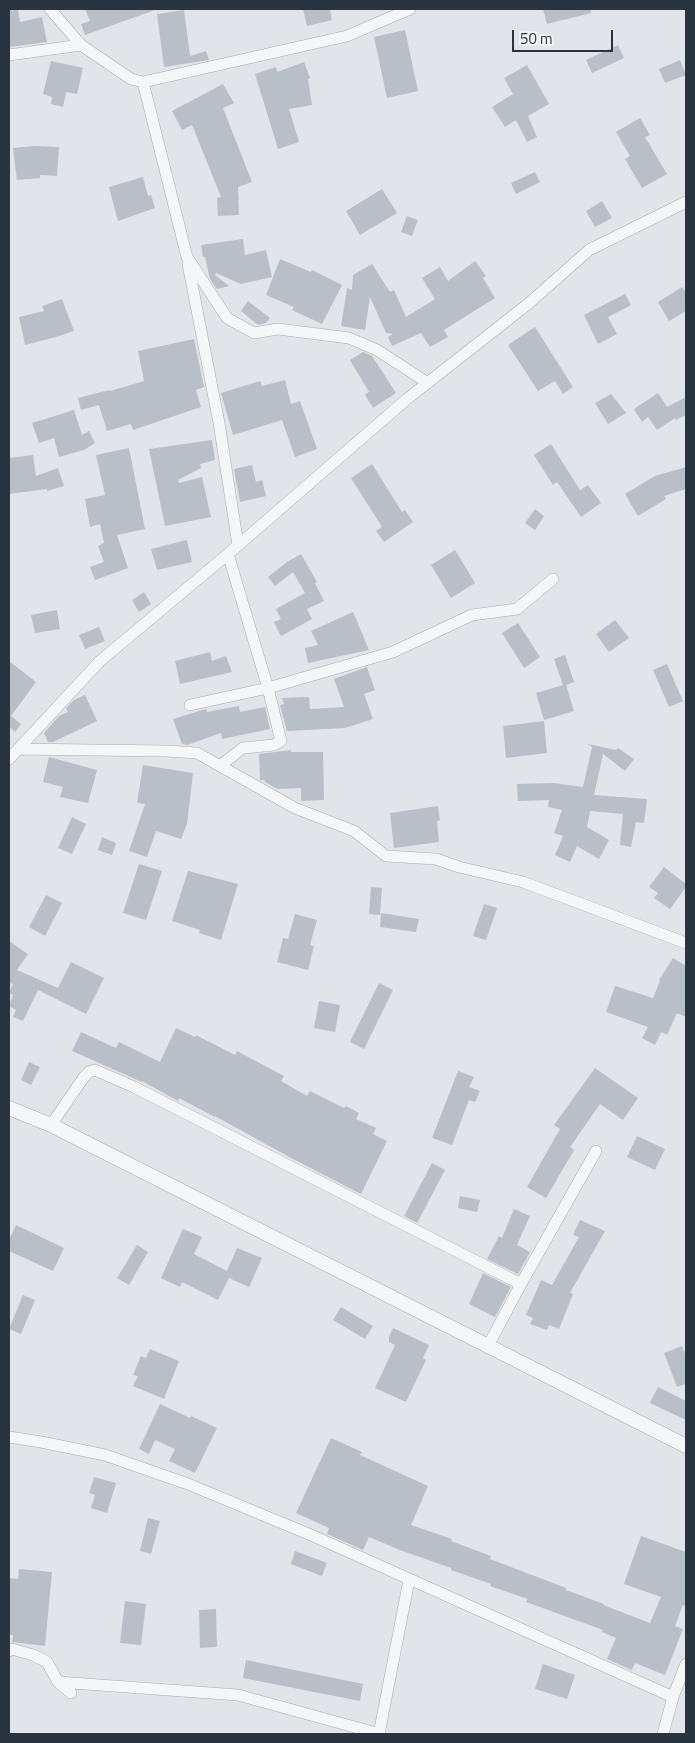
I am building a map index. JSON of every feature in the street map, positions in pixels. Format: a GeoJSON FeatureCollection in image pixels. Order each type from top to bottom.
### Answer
{"type":"FeatureCollection","features":[{"type":"Feature","properties":{"kind":"street"},"geometry":{"type":"LineString","coordinates":[[50,9],[81,45],[131,79],[143,82],[347,36],[410,9]]}},
{"type":"Feature","properties":{"kind":"street"},"geometry":{"type":"LineString","coordinates":[[9,55],[81,45]]}},
{"type":"Feature","properties":{"kind":"street"},"geometry":{"type":"LineString","coordinates":[[143,82],[187,257],[219,424],[238,545]]}},
{"type":"Feature","properties":{"kind":"street"},"geometry":{"type":"LineString","coordinates":[[9,759],[100,661],[428,383],[528,304],[589,250],[686,202]]}},
{"type":"Feature","properties":{"kind":"street"},"geometry":{"type":"LineString","coordinates":[[187,257],[227,318],[254,333],[278,329],[349,338],[377,350],[428,383]]}},
{"type":"Feature","properties":{"kind":"street"},"geometry":{"type":"LineString","coordinates":[[221,765],[243,748],[274,745],[281,740],[268,688],[228,554]]}},
{"type":"Feature","properties":{"kind":"street"},"geometry":{"type":"LineString","coordinates":[[190,706],[268,688],[393,652],[472,615],[517,609],[553,579]]}},
{"type":"Feature","properties":{"kind":"street"},"geometry":{"type":"LineString","coordinates":[[18,749],[198,753],[295,808],[354,831],[386,856],[436,859],[459,867],[523,882],[686,943]]}},
{"type":"Feature","properties":{"kind":"street"},"geometry":{"type":"LineString","coordinates":[[51,1125],[84,1077],[89,1072],[95,1070],[134,1087],[521,1284]]}},
{"type":"Feature","properties":{"kind":"street"},"geometry":{"type":"LineString","coordinates":[[9,1110],[51,1125],[489,1344],[686,1446]]}},
{"type":"Feature","properties":{"kind":"street"},"geometry":{"type":"LineString","coordinates":[[489,1344],[596,1151]]}},
{"type":"Feature","properties":{"kind":"street"},"geometry":{"type":"LineString","coordinates":[[9,1437],[105,1455],[188,1484],[311,1535],[673,1697]]}},
{"type":"Feature","properties":{"kind":"street"},"geometry":{"type":"LineString","coordinates":[[58,1682],[238,1695],[380,1734],[409,1580]]}},
{"type":"Feature","properties":{"kind":"street"},"geometry":{"type":"LineString","coordinates":[[9,1651],[33,1655],[46,1662],[58,1682],[71,1694]]}},
{"type":"Feature","properties":{"kind":"street"},"geometry":{"type":"LineString","coordinates":[[663,1734],[673,1697],[686,1664]]}},
{"type":"Feature","properties":{"kind":"building"},"geometry":{"type":"Polygon","coordinates":[[[9,9],[18,9],[20,22],[42,17],[47,42],[9,47],[9,9]]]}},
{"type":"Feature","properties":{"kind":"building"},"geometry":{"type":"Polygon","coordinates":[[[85,9],[155,10],[85,35],[81,24],[90,21],[85,9]]]}},
{"type":"Feature","properties":{"kind":"building"},"geometry":{"type":"Polygon","coordinates":[[[303,9],[330,9],[332,20],[307,26],[303,9]]]}},
{"type":"Feature","properties":{"kind":"building"},"geometry":{"type":"Polygon","coordinates":[[[543,9],[591,9],[591,13],[547,24],[543,9]]]}},
{"type":"Feature","properties":{"kind":"building"},"geometry":{"type":"Polygon","coordinates":[[[184,10],[190,56],[206,51],[209,60],[164,67],[157,14],[184,10]]]}},
{"type":"Feature","properties":{"kind":"building"},"geometry":{"type":"Polygon","coordinates":[[[405,30],[418,91],[387,98],[374,37],[405,30]]]}},
{"type":"Feature","properties":{"kind":"building"},"geometry":{"type":"Polygon","coordinates":[[[618,45],[624,58],[592,73],[586,60],[618,45]]]}},
{"type":"Feature","properties":{"kind":"building"},"geometry":{"type":"Polygon","coordinates":[[[680,60],[686,75],[665,83],[659,69],[680,60]]]}},
{"type":"Feature","properties":{"kind":"building"},"geometry":{"type":"Polygon","coordinates":[[[51,61],[83,68],[77,94],[66,92],[63,107],[51,104],[52,97],[43,94],[51,61]]]}},
{"type":"Feature","properties":{"kind":"building"},"geometry":{"type":"Polygon","coordinates":[[[304,62],[310,78],[308,79],[312,105],[289,109],[299,142],[278,149],[255,74],[276,67],[277,72],[304,62]]]}},
{"type":"Feature","properties":{"kind":"building"},"geometry":{"type":"Polygon","coordinates":[[[527,65],[549,104],[528,116],[537,137],[527,142],[516,120],[505,127],[492,107],[513,94],[504,78],[527,65]]]}},
{"type":"Feature","properties":{"kind":"building"},"geometry":{"type":"Polygon","coordinates":[[[223,84],[234,103],[223,108],[252,182],[238,187],[239,215],[218,216],[217,198],[221,197],[192,125],[182,130],[172,111],[223,84]]]}},
{"type":"Feature","properties":{"kind":"building"},"geometry":{"type":"Polygon","coordinates":[[[640,118],[650,135],[645,137],[667,174],[642,188],[625,159],[630,156],[616,132],[640,118]]]}},
{"type":"Feature","properties":{"kind":"building"},"geometry":{"type":"Polygon","coordinates":[[[35,146],[59,147],[57,176],[40,175],[40,178],[17,180],[13,148],[35,146]]]}},
{"type":"Feature","properties":{"kind":"building"},"geometry":{"type":"Polygon","coordinates":[[[535,172],[540,182],[516,194],[511,183],[535,172]]]}},
{"type":"Feature","properties":{"kind":"building"},"geometry":{"type":"Polygon","coordinates":[[[143,177],[148,196],[151,195],[155,208],[118,221],[109,187],[143,177]]]}},
{"type":"Feature","properties":{"kind":"building"},"geometry":{"type":"Polygon","coordinates":[[[382,189],[397,213],[360,235],[346,211],[382,189]]]}},
{"type":"Feature","properties":{"kind":"building"},"geometry":{"type":"Polygon","coordinates":[[[602,201],[612,218],[595,227],[586,211],[602,201]]]}},
{"type":"Feature","properties":{"kind":"building"},"geometry":{"type":"Polygon","coordinates":[[[407,216],[418,220],[412,236],[401,232],[407,216]]]}},
{"type":"Feature","properties":{"kind":"building"},"geometry":{"type":"Polygon","coordinates":[[[243,239],[245,255],[266,250],[272,277],[241,284],[216,273],[215,275],[229,286],[217,289],[210,279],[201,245],[243,239]]]}},
{"type":"Feature","properties":{"kind":"building"},"geometry":{"type":"Polygon","coordinates":[[[280,259],[311,272],[312,270],[342,285],[322,324],[292,310],[294,307],[266,295],[280,259]]]}},
{"type":"Feature","properties":{"kind":"building"},"geometry":{"type":"Polygon","coordinates":[[[475,261],[486,276],[483,278],[495,298],[444,330],[448,337],[430,347],[421,333],[392,346],[388,337],[393,334],[386,333],[370,297],[365,330],[341,326],[347,288],[352,290],[353,275],[372,264],[390,292],[394,290],[406,317],[435,299],[422,278],[440,267],[448,281],[475,261]]]}},
{"type":"Feature","properties":{"kind":"building"},"geometry":{"type":"Polygon","coordinates":[[[682,287],[686,293],[686,311],[669,321],[658,302],[682,287]]]}},
{"type":"Feature","properties":{"kind":"building"},"geometry":{"type":"Polygon","coordinates":[[[625,294],[631,305],[608,317],[617,334],[598,344],[584,315],[625,294]]]}},
{"type":"Feature","properties":{"kind":"building"},"geometry":{"type":"Polygon","coordinates":[[[62,299],[74,331],[25,345],[19,317],[44,311],[42,306],[62,299]]]}},
{"type":"Feature","properties":{"kind":"building"},"geometry":{"type":"Polygon","coordinates":[[[248,301],[270,318],[266,323],[258,325],[241,311],[248,301]]]}},
{"type":"Feature","properties":{"kind":"building"},"geometry":{"type":"Polygon","coordinates":[[[535,327],[573,387],[563,394],[555,381],[538,391],[508,345],[535,327]]]}},
{"type":"Feature","properties":{"kind":"building"},"geometry":{"type":"Polygon","coordinates":[[[194,339],[204,387],[196,390],[201,407],[133,430],[131,424],[107,431],[99,405],[81,410],[78,398],[144,381],[138,351],[194,339]]]}},
{"type":"Feature","properties":{"kind":"building"},"geometry":{"type":"Polygon","coordinates":[[[363,352],[372,356],[396,393],[373,408],[365,395],[369,392],[350,360],[363,352]]]}},
{"type":"Feature","properties":{"kind":"building"},"geometry":{"type":"Polygon","coordinates":[[[285,380],[291,404],[300,401],[317,449],[295,457],[282,420],[233,435],[221,393],[260,381],[262,386],[285,380]]]}},
{"type":"Feature","properties":{"kind":"building"},"geometry":{"type":"Polygon","coordinates":[[[658,393],[667,407],[686,397],[686,415],[676,420],[675,418],[657,430],[648,417],[642,422],[634,409],[658,393]]]}},
{"type":"Feature","properties":{"kind":"building"},"geometry":{"type":"Polygon","coordinates":[[[611,394],[626,413],[608,424],[595,403],[611,394]]]}},
{"type":"Feature","properties":{"kind":"building"},"geometry":{"type":"Polygon","coordinates":[[[74,410],[82,435],[89,431],[95,443],[84,450],[59,457],[54,438],[39,443],[32,423],[74,410]]]}},
{"type":"Feature","properties":{"kind":"building"},"geometry":{"type":"Polygon","coordinates":[[[212,440],[215,460],[200,464],[201,468],[178,480],[179,483],[202,477],[211,517],[165,526],[149,449],[212,440]]]}},
{"type":"Feature","properties":{"kind":"building"},"geometry":{"type":"Polygon","coordinates":[[[551,444],[580,490],[588,485],[601,503],[581,517],[557,482],[553,485],[534,455],[551,444]]]}},
{"type":"Feature","properties":{"kind":"building"},"geometry":{"type":"Polygon","coordinates":[[[129,448],[145,529],[117,535],[128,568],[95,580],[90,567],[104,562],[98,546],[104,543],[100,524],[90,527],[85,499],[105,495],[96,455],[129,448]]]}},
{"type":"Feature","properties":{"kind":"building"},"geometry":{"type":"Polygon","coordinates":[[[33,455],[36,476],[58,468],[64,486],[47,491],[47,489],[9,494],[9,458],[33,455]]]}},
{"type":"Feature","properties":{"kind":"building"},"geometry":{"type":"Polygon","coordinates":[[[372,464],[402,512],[405,510],[413,522],[384,542],[376,531],[382,527],[351,478],[372,464]]]}},
{"type":"Feature","properties":{"kind":"building"},"geometry":{"type":"Polygon","coordinates":[[[252,465],[256,482],[262,480],[266,496],[240,502],[234,469],[252,465]]]}},
{"type":"Feature","properties":{"kind":"building"},"geometry":{"type":"Polygon","coordinates":[[[686,467],[686,489],[664,496],[666,499],[638,516],[625,494],[655,476],[686,467]]]}},
{"type":"Feature","properties":{"kind":"building"},"geometry":{"type":"Polygon","coordinates":[[[535,509],[544,516],[535,530],[525,523],[535,509]]]}},
{"type":"Feature","properties":{"kind":"building"},"geometry":{"type":"Polygon","coordinates":[[[187,540],[192,562],[157,570],[151,549],[187,540]]]}},
{"type":"Feature","properties":{"kind":"building"},"geometry":{"type":"Polygon","coordinates":[[[455,550],[475,583],[451,598],[431,565],[455,550]]]}},
{"type":"Feature","properties":{"kind":"building"},"geometry":{"type":"Polygon","coordinates":[[[301,554],[317,582],[315,583],[324,601],[307,609],[312,619],[281,636],[274,622],[281,619],[276,609],[305,593],[293,572],[275,586],[268,577],[301,554]]]}},
{"type":"Feature","properties":{"kind":"building"},"geometry":{"type":"Polygon","coordinates":[[[144,592],[151,604],[139,612],[132,600],[144,592]]]}},
{"type":"Feature","properties":{"kind":"building"},"geometry":{"type":"Polygon","coordinates":[[[57,610],[60,629],[35,633],[31,615],[57,610]]]}},
{"type":"Feature","properties":{"kind":"building"},"geometry":{"type":"Polygon","coordinates":[[[353,612],[369,650],[308,663],[305,648],[318,645],[311,631],[353,612]]]}},
{"type":"Feature","properties":{"kind":"building"},"geometry":{"type":"Polygon","coordinates":[[[615,620],[629,638],[609,652],[596,634],[615,620]]]}},
{"type":"Feature","properties":{"kind":"building"},"geometry":{"type":"Polygon","coordinates":[[[518,623],[540,657],[524,668],[502,633],[518,623]]]}},
{"type":"Feature","properties":{"kind":"building"},"geometry":{"type":"Polygon","coordinates":[[[99,627],[105,641],[85,649],[79,635],[99,627]]]}},
{"type":"Feature","properties":{"kind":"building"},"geometry":{"type":"Polygon","coordinates":[[[210,652],[212,661],[226,656],[232,672],[180,684],[175,661],[210,652]]]}},
{"type":"Feature","properties":{"kind":"building"},"geometry":{"type":"Polygon","coordinates":[[[565,655],[574,682],[566,685],[574,711],[544,720],[536,693],[563,685],[554,659],[565,655]]]}},
{"type":"Feature","properties":{"kind":"building"},"geometry":{"type":"Polygon","coordinates":[[[9,661],[36,682],[11,716],[21,724],[15,732],[9,727],[9,661]]]}},
{"type":"Feature","properties":{"kind":"building"},"geometry":{"type":"Polygon","coordinates":[[[667,664],[683,701],[669,707],[653,670],[667,664]]]}},
{"type":"Feature","properties":{"kind":"building"},"geometry":{"type":"Polygon","coordinates":[[[367,667],[375,690],[364,694],[373,719],[345,728],[287,731],[280,705],[284,704],[282,698],[309,697],[310,709],[344,707],[334,679],[367,667]]]}},
{"type":"Feature","properties":{"kind":"building"},"geometry":{"type":"Polygon","coordinates":[[[85,695],[97,721],[53,742],[48,742],[44,733],[59,716],[68,712],[66,708],[74,700],[85,695]]]}},
{"type":"Feature","properties":{"kind":"building"},"geometry":{"type":"Polygon","coordinates":[[[239,706],[240,712],[265,707],[270,729],[222,739],[221,733],[187,745],[182,744],[173,719],[206,709],[207,712],[239,706]]]}},
{"type":"Feature","properties":{"kind":"building"},"geometry":{"type":"Polygon","coordinates":[[[544,721],[547,753],[506,758],[503,726],[544,721]]]}},
{"type":"Feature","properties":{"kind":"building"},"geometry":{"type":"Polygon","coordinates":[[[588,744],[616,750],[618,748],[634,759],[625,771],[603,754],[594,795],[647,799],[644,823],[636,822],[631,847],[620,845],[623,814],[590,811],[587,827],[609,840],[599,859],[577,846],[570,862],[555,855],[563,836],[554,833],[562,810],[548,807],[549,800],[518,801],[517,784],[554,783],[583,787],[592,747],[588,744]]]}},
{"type":"Feature","properties":{"kind":"building"},"geometry":{"type":"Polygon","coordinates":[[[291,750],[291,752],[323,752],[324,800],[301,801],[301,788],[277,789],[264,780],[260,780],[259,754],[291,750]]]}},
{"type":"Feature","properties":{"kind":"building"},"geometry":{"type":"Polygon","coordinates":[[[49,757],[97,770],[88,803],[60,797],[63,787],[43,782],[49,757]]]}},
{"type":"Feature","properties":{"kind":"building"},"geometry":{"type":"Polygon","coordinates":[[[143,765],[193,773],[187,824],[181,839],[156,831],[147,857],[129,851],[145,804],[137,803],[143,765]]]}},
{"type":"Feature","properties":{"kind":"building"},"geometry":{"type":"Polygon","coordinates":[[[438,806],[440,820],[437,821],[439,842],[394,848],[390,813],[438,806]]]}},
{"type":"Feature","properties":{"kind":"building"},"geometry":{"type":"Polygon","coordinates":[[[72,817],[86,824],[72,854],[58,848],[72,817]]]}},
{"type":"Feature","properties":{"kind":"building"},"geometry":{"type":"Polygon","coordinates":[[[102,837],[116,843],[112,855],[98,850],[102,837]]]}},
{"type":"Feature","properties":{"kind":"building"},"geometry":{"type":"Polygon","coordinates":[[[139,864],[162,871],[146,920],[123,913],[139,864]]]}},
{"type":"Feature","properties":{"kind":"building"},"geometry":{"type":"Polygon","coordinates":[[[664,867],[686,884],[686,887],[670,909],[654,898],[658,893],[649,887],[664,867]]]}},
{"type":"Feature","properties":{"kind":"building"},"geometry":{"type":"Polygon","coordinates":[[[188,871],[238,884],[221,940],[199,933],[200,930],[172,921],[188,871]]]}},
{"type":"Feature","properties":{"kind":"building"},"geometry":{"type":"Polygon","coordinates":[[[371,887],[382,888],[380,915],[369,914],[371,887]]]}},
{"type":"Feature","properties":{"kind":"building"},"geometry":{"type":"Polygon","coordinates":[[[46,895],[62,903],[45,936],[29,927],[46,895]]]}},
{"type":"Feature","properties":{"kind":"building"},"geometry":{"type":"Polygon","coordinates":[[[484,904],[497,908],[486,940],[473,936],[484,904]]]}},
{"type":"Feature","properties":{"kind":"building"},"geometry":{"type":"Polygon","coordinates":[[[381,913],[419,919],[416,932],[380,927],[381,913]]]}},
{"type":"Feature","properties":{"kind":"building"},"geometry":{"type":"Polygon","coordinates":[[[295,914],[317,920],[310,945],[314,946],[308,970],[277,962],[283,938],[288,939],[295,914]]]}},
{"type":"Feature","properties":{"kind":"building"},"geometry":{"type":"Polygon","coordinates":[[[9,941],[28,954],[17,970],[58,988],[71,962],[104,978],[86,1014],[38,990],[23,1021],[13,1017],[16,1010],[9,1006],[13,995],[9,993],[13,984],[9,983],[9,941]]]}},
{"type":"Feature","properties":{"kind":"building"},"geometry":{"type":"Polygon","coordinates":[[[673,958],[686,966],[686,1017],[677,1013],[667,1035],[661,1032],[655,1045],[642,1038],[648,1027],[606,1012],[615,986],[653,998],[659,980],[673,958]]]}},
{"type":"Feature","properties":{"kind":"building"},"geometry":{"type":"Polygon","coordinates":[[[379,983],[393,990],[364,1049],[350,1042],[379,983]]]}},
{"type":"Feature","properties":{"kind":"building"},"geometry":{"type":"Polygon","coordinates":[[[319,1001],[340,1005],[335,1032],[314,1028],[319,1001]]]}},
{"type":"Feature","properties":{"kind":"building"},"geometry":{"type":"Polygon","coordinates":[[[176,1028],[195,1037],[196,1035],[235,1055],[237,1051],[284,1076],[281,1081],[307,1096],[310,1091],[344,1108],[346,1106],[359,1113],[356,1119],[376,1128],[373,1134],[387,1141],[361,1194],[179,1098],[178,1101],[142,1081],[72,1051],[81,1032],[116,1048],[119,1042],[160,1062],[176,1028]]]}},
{"type":"Feature","properties":{"kind":"building"},"geometry":{"type":"Polygon","coordinates":[[[29,1062],[40,1067],[31,1085],[21,1080],[29,1062]]]}},
{"type":"Feature","properties":{"kind":"building"},"geometry":{"type":"Polygon","coordinates":[[[595,1068],[638,1098],[623,1120],[600,1104],[570,1147],[574,1150],[546,1198],[527,1187],[560,1129],[554,1125],[595,1068]]]}},
{"type":"Feature","properties":{"kind":"building"},"geometry":{"type":"Polygon","coordinates":[[[458,1071],[474,1077],[469,1087],[480,1091],[475,1102],[469,1100],[452,1145],[432,1138],[458,1071]]]}},
{"type":"Feature","properties":{"kind":"building"},"geometry":{"type":"Polygon","coordinates":[[[637,1136],[665,1149],[655,1170],[627,1157],[637,1136]]]}},
{"type":"Feature","properties":{"kind":"building"},"geometry":{"type":"Polygon","coordinates":[[[432,1163],[445,1170],[417,1223],[404,1216],[432,1163]]]}},
{"type":"Feature","properties":{"kind":"building"},"geometry":{"type":"Polygon","coordinates":[[[460,1196],[480,1200],[477,1212],[458,1208],[460,1196]]]}},
{"type":"Feature","properties":{"kind":"building"},"geometry":{"type":"Polygon","coordinates":[[[514,1209],[530,1216],[517,1245],[530,1252],[518,1274],[487,1259],[499,1236],[502,1238],[514,1209]]]}},
{"type":"Feature","properties":{"kind":"building"},"geometry":{"type":"Polygon","coordinates":[[[580,1220],[605,1231],[570,1293],[573,1294],[559,1329],[549,1325],[547,1330],[530,1324],[533,1318],[526,1315],[541,1280],[552,1285],[579,1237],[573,1235],[580,1220]]]}},
{"type":"Feature","properties":{"kind":"building"},"geometry":{"type":"Polygon","coordinates":[[[16,1225],[64,1248],[53,1271],[9,1251],[9,1240],[16,1225]]]}},
{"type":"Feature","properties":{"kind":"building"},"geometry":{"type":"Polygon","coordinates":[[[183,1229],[202,1237],[194,1254],[227,1271],[237,1248],[262,1258],[249,1287],[229,1278],[218,1300],[182,1282],[180,1287],[161,1278],[183,1229]]]}},
{"type":"Feature","properties":{"kind":"building"},"geometry":{"type":"Polygon","coordinates":[[[137,1245],[148,1252],[129,1285],[117,1278],[137,1245]]]}},
{"type":"Feature","properties":{"kind":"building"},"geometry":{"type":"Polygon","coordinates":[[[483,1273],[511,1287],[495,1317],[469,1304],[483,1273]]]}},
{"type":"Feature","properties":{"kind":"building"},"geometry":{"type":"Polygon","coordinates":[[[23,1295],[35,1300],[21,1334],[9,1329],[23,1295]]]}},
{"type":"Feature","properties":{"kind":"building"},"geometry":{"type":"Polygon","coordinates":[[[341,1307],[373,1326],[365,1339],[333,1320],[341,1307]]]}},
{"type":"Feature","properties":{"kind":"building"},"geometry":{"type":"Polygon","coordinates":[[[393,1328],[429,1345],[423,1358],[426,1360],[406,1402],[375,1388],[395,1345],[389,1342],[393,1328]]]}},
{"type":"Feature","properties":{"kind":"building"},"geometry":{"type":"Polygon","coordinates":[[[682,1346],[686,1356],[686,1384],[677,1387],[664,1353],[682,1346]]]}},
{"type":"Feature","properties":{"kind":"building"},"geometry":{"type":"Polygon","coordinates":[[[150,1349],[179,1361],[164,1399],[133,1386],[138,1376],[133,1375],[141,1356],[146,1358],[150,1349]]]}},
{"type":"Feature","properties":{"kind":"building"},"geometry":{"type":"Polygon","coordinates":[[[658,1387],[686,1401],[686,1420],[650,1403],[658,1387]]]}},
{"type":"Feature","properties":{"kind":"building"},"geometry":{"type":"Polygon","coordinates":[[[160,1404],[217,1428],[195,1473],[169,1461],[175,1449],[155,1440],[149,1454],[139,1449],[160,1404]]]}},
{"type":"Feature","properties":{"kind":"building"},"geometry":{"type":"Polygon","coordinates":[[[331,1438],[362,1452],[360,1455],[428,1486],[411,1525],[452,1539],[451,1541],[491,1556],[490,1559],[650,1623],[661,1597],[624,1584],[641,1536],[686,1552],[686,1606],[683,1605],[675,1626],[683,1629],[665,1675],[635,1663],[632,1670],[607,1659],[616,1638],[602,1632],[603,1630],[526,1602],[528,1599],[490,1586],[491,1584],[369,1537],[363,1550],[327,1534],[329,1528],[296,1513],[331,1438]]]}},
{"type":"Feature","properties":{"kind":"building"},"geometry":{"type":"Polygon","coordinates":[[[94,1477],[116,1483],[107,1513],[91,1508],[95,1495],[89,1493],[94,1477]]]}},
{"type":"Feature","properties":{"kind":"building"},"geometry":{"type":"Polygon","coordinates":[[[148,1518],[160,1521],[151,1554],[140,1551],[148,1518]]]}},
{"type":"Feature","properties":{"kind":"building"},"geometry":{"type":"Polygon","coordinates":[[[295,1551],[327,1563],[322,1576],[291,1564],[295,1551]]]}},
{"type":"Feature","properties":{"kind":"building"},"geometry":{"type":"Polygon","coordinates":[[[19,1569],[52,1572],[45,1646],[12,1642],[13,1635],[9,1635],[9,1578],[18,1579],[19,1569]]]}},
{"type":"Feature","properties":{"kind":"building"},"geometry":{"type":"Polygon","coordinates":[[[125,1601],[146,1604],[141,1645],[120,1643],[125,1601]]]}},
{"type":"Feature","properties":{"kind":"building"},"geometry":{"type":"Polygon","coordinates":[[[216,1609],[217,1647],[200,1648],[199,1610],[216,1609]]]}},
{"type":"Feature","properties":{"kind":"building"},"geometry":{"type":"Polygon","coordinates":[[[246,1660],[363,1684],[360,1701],[243,1678],[246,1660]]]}},
{"type":"Feature","properties":{"kind":"building"},"geometry":{"type":"Polygon","coordinates":[[[543,1664],[575,1675],[567,1699],[535,1689],[543,1664]]]}}]}
